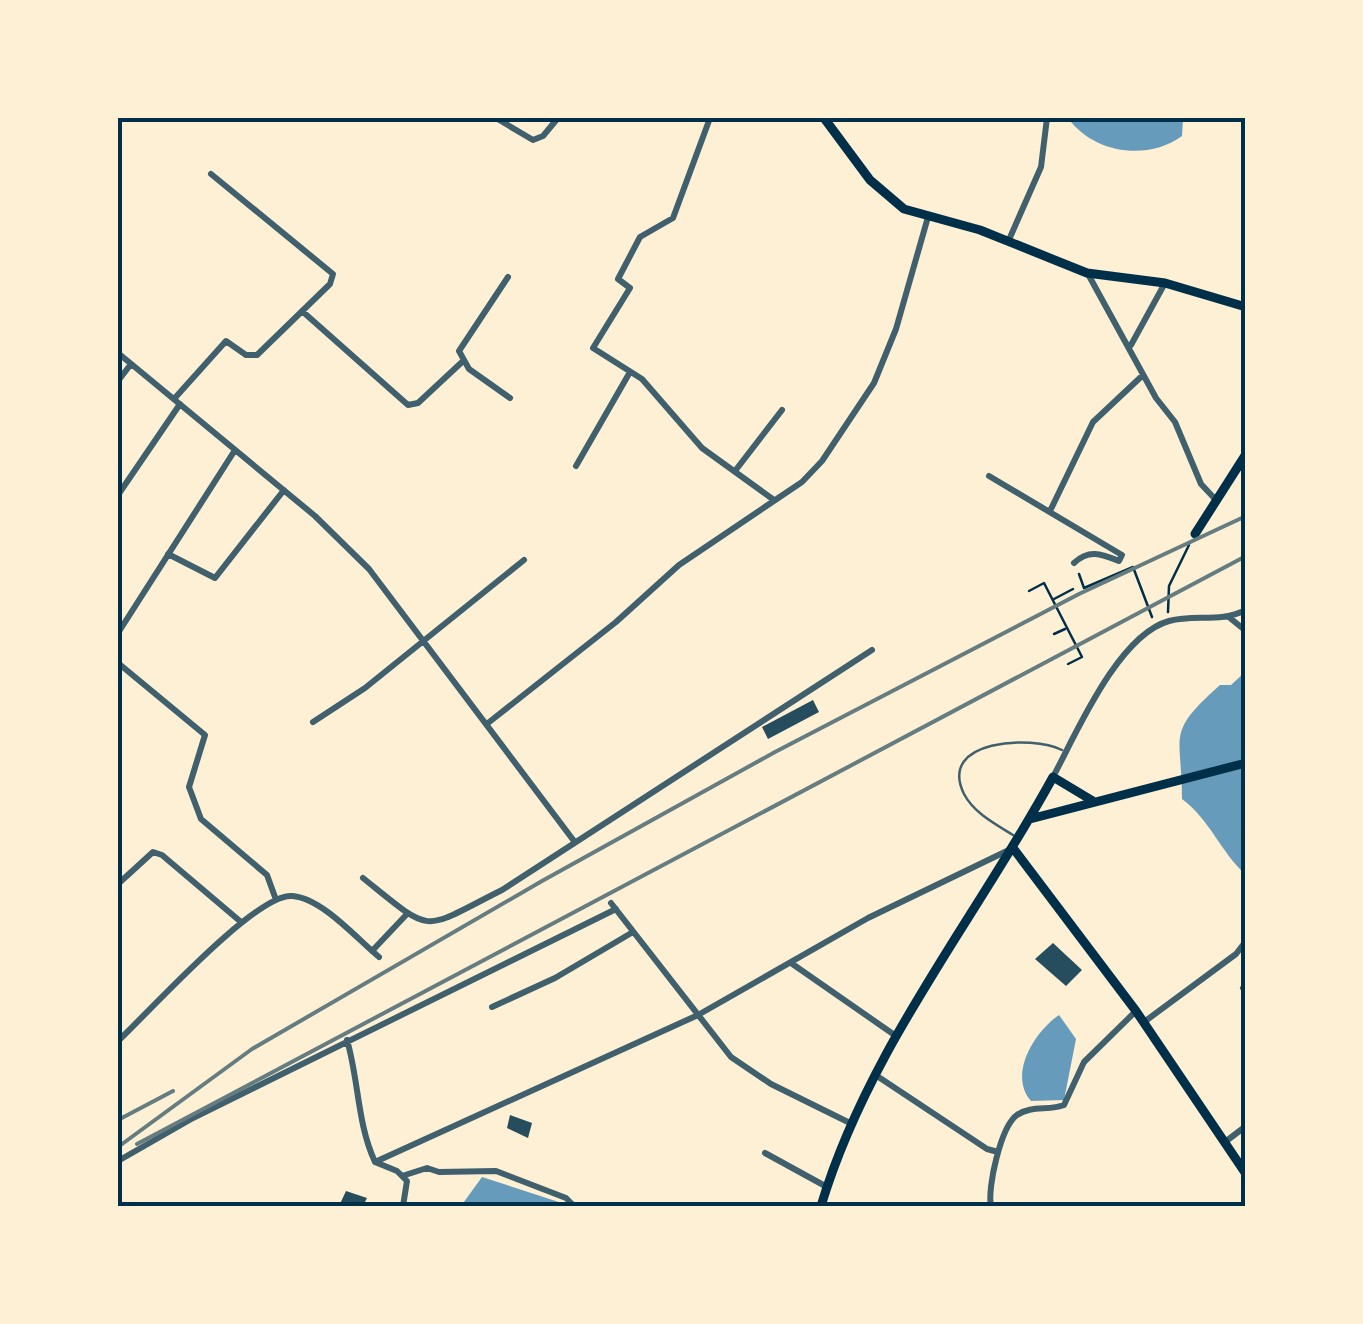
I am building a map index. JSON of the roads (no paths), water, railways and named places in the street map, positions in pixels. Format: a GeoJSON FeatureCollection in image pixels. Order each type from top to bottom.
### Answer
{"type":"FeatureCollection","features":[{"type":"Feature","properties":{"kind":"main road"},"geometry":{"type":"LineString","coordinates":[[825,118],[884,196],[928,217],[1008,242],[1087,274],[1165,283],[1246,307]]}},
{"type":"Feature","properties":{"kind":"main road"},"geometry":{"type":"LineString","coordinates":[[1194,534],[1246,454]]}},
{"type":"Feature","properties":{"kind":"main road"},"geometry":{"type":"LineString","coordinates":[[1030,819],[1178,777],[1246,763]]}},
{"type":"Feature","properties":{"kind":"main road"},"geometry":{"type":"LineString","coordinates":[[821,1206],[853,1124],[916,997],[1016,843],[1053,777],[1093,801]]}},
{"type":"Feature","properties":{"kind":"main road"},"geometry":{"type":"LineString","coordinates":[[1016,843],[1246,1174]]}},
{"type":"Feature","properties":{"kind":"street"},"geometry":{"type":"LineString","coordinates":[[496,118],[532,140],[543,136],[558,118]]}},
{"type":"Feature","properties":{"kind":"street"},"geometry":{"type":"LineString","coordinates":[[710,118],[673,218],[640,237],[618,279],[630,288],[593,348],[655,392],[702,448],[774,500]]}},
{"type":"Feature","properties":{"kind":"street"},"geometry":{"type":"LineString","coordinates":[[1008,242],[1041,167],[1047,118]]}},
{"type":"Feature","properties":{"kind":"street"},"geometry":{"type":"LineString","coordinates":[[118,495],[177,401],[222,344],[231,342],[246,355],[257,355],[330,284],[333,274],[212,174]]}},
{"type":"Feature","properties":{"kind":"street"},"geometry":{"type":"LineString","coordinates":[[488,723],[616,622],[679,564],[802,482],[822,460],[874,383],[914,274],[928,217]]}},
{"type":"Feature","properties":{"kind":"street"},"geometry":{"type":"LineString","coordinates":[[1087,274],[1143,375],[1175,422],[1201,484],[1216,500]]}},
{"type":"Feature","properties":{"kind":"street"},"geometry":{"type":"LineString","coordinates":[[302,311],[408,406],[418,403],[462,362],[462,343],[508,277]]}},
{"type":"Feature","properties":{"kind":"street"},"geometry":{"type":"LineString","coordinates":[[1130,346],[1165,283]]}},
{"type":"Feature","properties":{"kind":"street"},"geometry":{"type":"LineString","coordinates":[[118,353],[284,490],[369,569],[574,841]]}},
{"type":"Feature","properties":{"kind":"street"},"geometry":{"type":"LineString","coordinates":[[462,362],[510,398]]}},
{"type":"Feature","properties":{"kind":"street"},"geometry":{"type":"LineString","coordinates":[[118,382],[131,364]]}},
{"type":"Feature","properties":{"kind":"street"},"geometry":{"type":"LineString","coordinates":[[576,466],[630,372]]}},
{"type":"Feature","properties":{"kind":"street"},"geometry":{"type":"LineString","coordinates":[[1050,511],[1093,422],[1143,375]]}},
{"type":"Feature","properties":{"kind":"street"},"geometry":{"type":"LineString","coordinates":[[734,471],[782,410]]}},
{"type":"Feature","properties":{"kind":"street"},"geometry":{"type":"LineString","coordinates":[[118,632],[235,450]]}},
{"type":"Feature","properties":{"kind":"street"},"geometry":{"type":"LineString","coordinates":[[989,476],[1122,555],[1119,560],[1100,553],[1084,555],[1074,563]]}},
{"type":"Feature","properties":{"kind":"street"},"geometry":{"type":"LineString","coordinates":[[168,554],[215,578],[284,490]]}},
{"type":"Feature","properties":{"kind":"street"},"geometry":{"type":"LineString","coordinates":[[313,722],[365,688],[524,560]]}},
{"type":"Feature","properties":{"kind":"street"},"geometry":{"type":"LineString","coordinates":[[1053,777],[1104,684],[1125,655],[1168,621],[1230,618],[1246,610]]}},
{"type":"Feature","properties":{"kind":"street"},"geometry":{"type":"LineString","coordinates":[[1230,618],[1246,630]]}},
{"type":"Feature","properties":{"kind":"street"},"geometry":{"type":"LineString","coordinates":[[362,878],[407,914],[426,924],[438,922],[502,890],[872,650]]}},
{"type":"Feature","properties":{"kind":"street"},"geometry":{"type":"LineString","coordinates":[[118,663],[205,735],[189,788],[201,819],[267,874],[274,897]]}},
{"type":"Feature","properties":{"kind":"street"},"geometry":{"type":"LineString","coordinates":[[375,1162],[698,1015],[868,918],[1016,843]]}},
{"type":"Feature","properties":{"kind":"street"},"geometry":{"type":"LineString","coordinates":[[118,884],[153,852],[162,855],[241,922]]}},
{"type":"Feature","properties":{"kind":"street"},"geometry":{"type":"LineString","coordinates":[[118,1041],[241,922],[274,897],[296,896],[316,905],[379,958]]}},
{"type":"Feature","properties":{"kind":"street"},"geometry":{"type":"LineString","coordinates":[[118,1161],[192,1118],[614,906],[698,1015],[744,1066],[853,1124]]}},
{"type":"Feature","properties":{"kind":"street"},"geometry":{"type":"LineString","coordinates":[[372,951],[407,914]]}},
{"type":"Feature","properties":{"kind":"street"},"geometry":{"type":"LineString","coordinates":[[492,1007],[555,978],[633,932]]}},
{"type":"Feature","properties":{"kind":"street"},"geometry":{"type":"LineString","coordinates":[[1144,1022],[1236,954],[1246,941]]}},
{"type":"Feature","properties":{"kind":"street"},"geometry":{"type":"LineString","coordinates":[[790,962],[896,1036]]}},
{"type":"Feature","properties":{"kind":"street"},"geometry":{"type":"LineString","coordinates":[[991,1206],[998,1152],[1018,1114],[1064,1106],[1084,1062],[1136,1011]]}},
{"type":"Feature","properties":{"kind":"street"},"geometry":{"type":"LineString","coordinates":[[348,1040],[360,1084],[361,1131],[375,1162],[402,1176],[408,1193],[403,1206]]}},
{"type":"Feature","properties":{"kind":"street"},"geometry":{"type":"LineString","coordinates":[[876,1076],[987,1149],[998,1152]]}},
{"type":"Feature","properties":{"kind":"street"},"geometry":{"type":"LineString","coordinates":[[1225,1142],[1246,1126]]}},
{"type":"Feature","properties":{"kind":"street"},"geometry":{"type":"LineString","coordinates":[[765,1153],[826,1188]]}},
{"type":"Feature","properties":{"kind":"street"},"geometry":{"type":"LineString","coordinates":[[402,1176],[426,1168],[439,1172],[496,1171],[566,1198],[574,1206]]}},
{"type":"Feature","properties":{"kind":"lane"},"geometry":{"type":"LineString","coordinates":[[1016,843],[982,815],[962,791],[960,780],[970,756],[985,747],[1019,740],[1048,744],[1066,752]]}},
{"type":"Feature","properties":{"kind":"water"},"geometry":{"type":"Polygon","coordinates":[[[1068,118],[1183,118],[1182,136],[1154,149],[1122,150],[1092,140],[1068,118]]]}},
{"type":"Feature","properties":{"kind":"water"},"geometry":{"type":"Polygon","coordinates":[[[1245,672],[1245,874],[1182,799],[1180,736],[1203,701],[1220,685],[1231,685],[1245,672]]]}},
{"type":"Feature","properties":{"kind":"water"},"geometry":{"type":"Polygon","coordinates":[[[1059,1015],[1076,1039],[1064,1100],[1031,1101],[1022,1079],[1023,1067],[1033,1043],[1059,1015]]]}},
{"type":"Feature","properties":{"kind":"water"},"geometry":{"type":"Polygon","coordinates":[[[482,1177],[571,1206],[461,1206],[482,1177]]]}},
{"type":"Feature","properties":{"kind":"railway"},"geometry":{"type":"LineString","coordinates":[[118,1147],[252,1049],[542,881],[775,752],[1079,594],[1246,516]]}},
{"type":"Feature","properties":{"kind":"railway"},"geometry":{"type":"LineString","coordinates":[[137,1144],[1246,556]]}},
{"type":"Feature","properties":{"kind":"railway"},"geometry":{"type":"LineString","coordinates":[[118,1120],[173,1091]]}}]}
